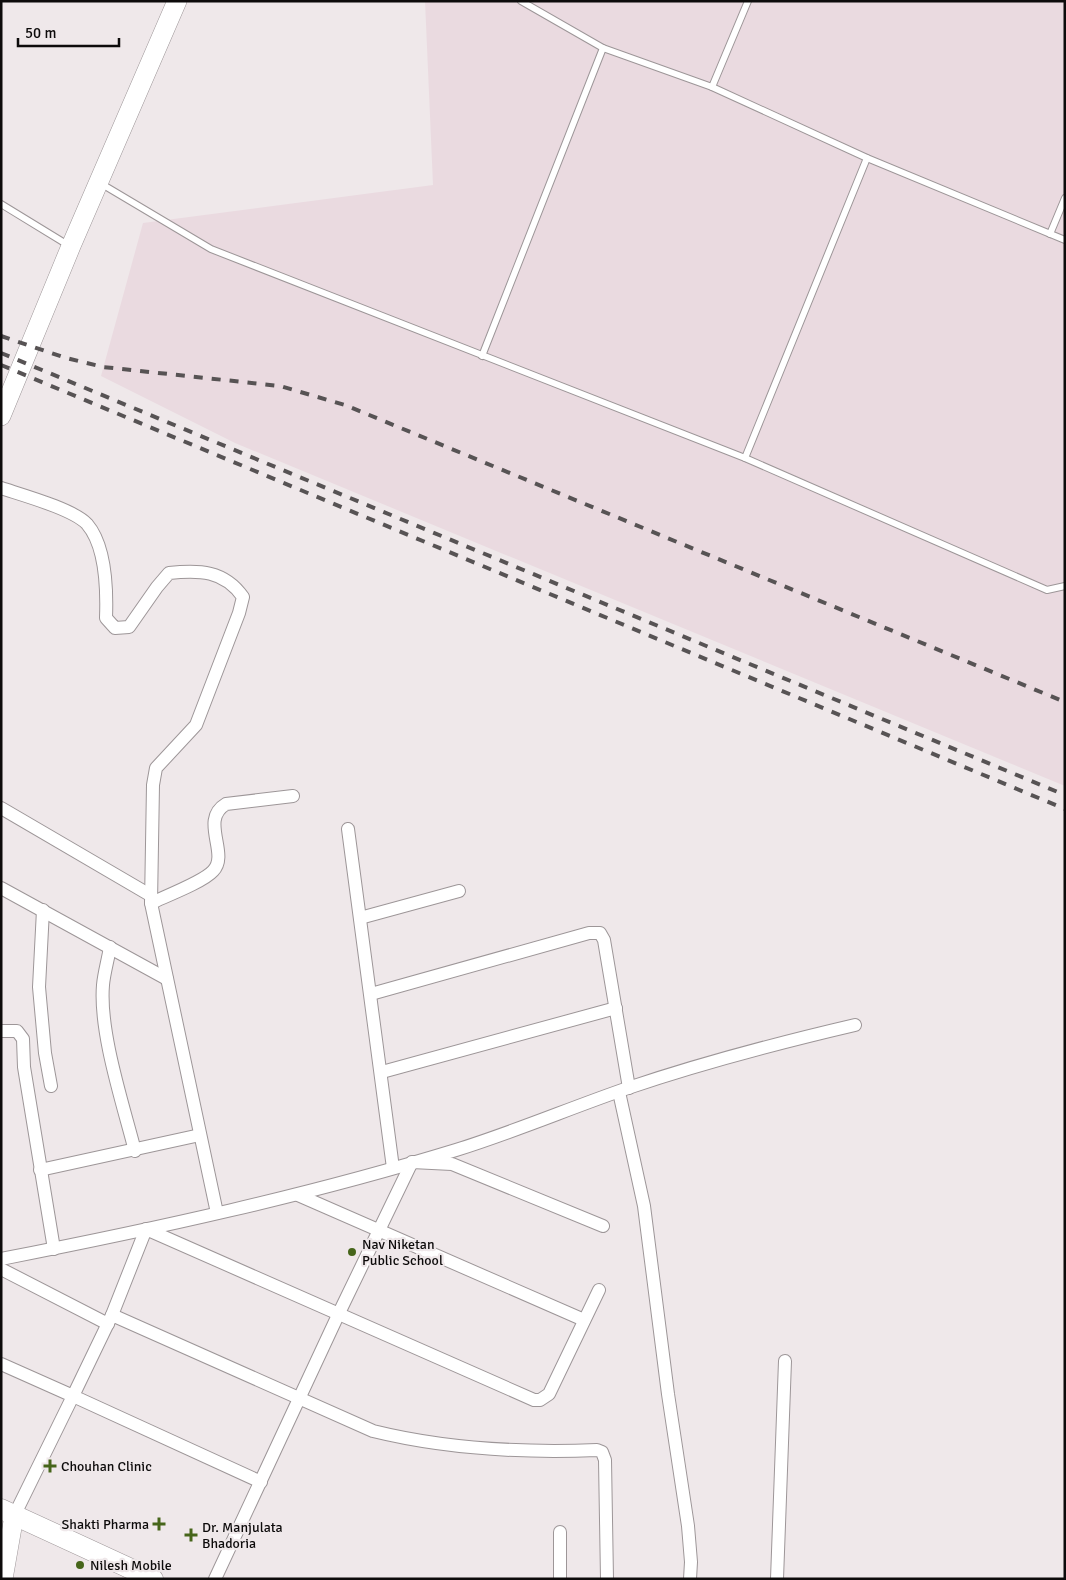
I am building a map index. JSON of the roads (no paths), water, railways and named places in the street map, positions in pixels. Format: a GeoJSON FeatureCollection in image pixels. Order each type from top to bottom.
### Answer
{"type":"FeatureCollection","features":[{"type":"Feature","properties":{"kind":"main road"},"geometry":{"type":"LineString","coordinates":[[1,416],[71,246],[177,1]]}},
{"type":"Feature","properties":{"kind":"main road"},"geometry":{"type":"LineString","coordinates":[[3,1579],[7,1518]]}},
{"type":"Feature","properties":{"kind":"main road"},"geometry":{"type":"LineString","coordinates":[[7,1518],[126,1579]]}},
{"type":"Feature","properties":{"kind":"main road"},"geometry":{"type":"LineString","coordinates":[[7,1518],[153,1579]]}},
{"type":"Feature","properties":{"kind":"street"},"geometry":{"type":"LineString","coordinates":[[1,488],[52,505],[87,524],[100,550],[107,584],[106,618],[115,628],[129,627],[157,587],[169,574],[198,570],[235,585],[243,597],[239,613],[196,725],[156,768],[153,785],[151,899],[217,1214]]}},
{"type":"Feature","properties":{"kind":"street"},"geometry":{"type":"LineString","coordinates":[[151,899],[212,872],[218,862],[214,826],[216,815],[220,808],[226,804],[293,796]]}},
{"type":"Feature","properties":{"kind":"street"},"geometry":{"type":"LineString","coordinates":[[1,808],[151,899]]}},
{"type":"Feature","properties":{"kind":"street"},"geometry":{"type":"LineString","coordinates":[[348,829],[382,1072],[393,1168]]}},
{"type":"Feature","properties":{"kind":"street"},"geometry":{"type":"LineString","coordinates":[[1,888],[167,979]]}},
{"type":"Feature","properties":{"kind":"street"},"geometry":{"type":"LineString","coordinates":[[360,918],[459,891]]}},
{"type":"Feature","properties":{"kind":"street"},"geometry":{"type":"LineString","coordinates":[[44,910],[39,987],[45,1052],[51,1086]]}},
{"type":"Feature","properties":{"kind":"street"},"geometry":{"type":"LineString","coordinates":[[371,994],[589,933],[600,933],[604,940],[616,1008],[624,1090],[644,1206],[668,1394],[688,1526],[691,1562],[690,1579]]}},
{"type":"Feature","properties":{"kind":"street"},"geometry":{"type":"LineString","coordinates":[[110,947],[103,986],[104,1016],[111,1058],[135,1151]]}},
{"type":"Feature","properties":{"kind":"street"},"geometry":{"type":"LineString","coordinates":[[382,1072],[616,1008]]}},
{"type":"Feature","properties":{"kind":"street"},"geometry":{"type":"LineString","coordinates":[[1,1259],[217,1214],[298,1195],[458,1149],[624,1090],[754,1049],[855,1025]]}},
{"type":"Feature","properties":{"kind":"street"},"geometry":{"type":"LineString","coordinates":[[1,1031],[17,1031],[23,1040],[24,1067],[54,1249]]}},
{"type":"Feature","properties":{"kind":"street"},"geometry":{"type":"LineString","coordinates":[[40,1170],[135,1151],[200,1135]]}},
{"type":"Feature","properties":{"kind":"street"},"geometry":{"type":"LineString","coordinates":[[412,1162],[452,1164],[603,1226]]}},
{"type":"Feature","properties":{"kind":"street"},"geometry":{"type":"LineString","coordinates":[[215,1579],[339,1313],[412,1162]]}},
{"type":"Feature","properties":{"kind":"street"},"geometry":{"type":"LineString","coordinates":[[298,1195],[584,1320]]}},
{"type":"Feature","properties":{"kind":"street"},"geometry":{"type":"LineString","coordinates":[[146,1229],[534,1400],[540,1400],[549,1394],[599,1290]]}},
{"type":"Feature","properties":{"kind":"street"},"geometry":{"type":"LineString","coordinates":[[7,1518],[73,1396],[110,1320],[146,1229]]}},
{"type":"Feature","properties":{"kind":"street"},"geometry":{"type":"LineString","coordinates":[[1,1269],[110,1320],[373,1431],[412,1440],[508,1451],[598,1450],[602,1452],[605,1460],[607,1579]]}},
{"type":"Feature","properties":{"kind":"street"},"geometry":{"type":"LineString","coordinates":[[777,1579],[785,1361]]}},
{"type":"Feature","properties":{"kind":"street"},"geometry":{"type":"LineString","coordinates":[[1,1364],[261,1482]]}},
{"type":"Feature","properties":{"kind":"street"},"geometry":{"type":"LineString","coordinates":[[560,1532],[560,1579]]}},
{"type":"Feature","properties":{"kind":"lane"},"geometry":{"type":"LineString","coordinates":[[521,1],[603,48],[712,87],[867,158],[1065,240]]}},
{"type":"Feature","properties":{"kind":"lane"},"geometry":{"type":"LineString","coordinates":[[712,87],[748,1]]}},
{"type":"Feature","properties":{"kind":"lane"},"geometry":{"type":"LineString","coordinates":[[482,356],[603,48]]}},
{"type":"Feature","properties":{"kind":"lane"},"geometry":{"type":"LineString","coordinates":[[745,458],[867,158]]}},
{"type":"Feature","properties":{"kind":"lane"},"geometry":{"type":"LineString","coordinates":[[99,182],[211,249],[745,458],[1047,590],[1065,586]]}},
{"type":"Feature","properties":{"kind":"lane"},"geometry":{"type":"LineString","coordinates":[[1050,234],[1065,198]]}},
{"type":"Feature","properties":{"kind":"lane"},"geometry":{"type":"LineString","coordinates":[[1,204],[71,246]]}},
{"type":"Feature","properties":{"kind":"railway"},"geometry":{"type":"LineString","coordinates":[[1,336],[66,358],[103,367],[280,386],[345,405],[1065,702]]}},
{"type":"Feature","properties":{"kind":"railway"},"geometry":{"type":"LineString","coordinates":[[1,353],[1065,795]]}},
{"type":"Feature","properties":{"kind":"railway"},"geometry":{"type":"LineString","coordinates":[[1,365],[1065,809]]}},
{"type":"Feature","properties":{"kind":"place","name":"Nav Niketan Public School"},"geometry":{"type":"Point","coordinates":[352,1252]}},
{"type":"Feature","properties":{"kind":"place","name":"Chouhan Clinic"},"geometry":{"type":"Point","coordinates":[50,1466]}},
{"type":"Feature","properties":{"kind":"place","name":"Shakti Pharma"},"geometry":{"type":"Point","coordinates":[159,1524]}},
{"type":"Feature","properties":{"kind":"place","name":"Dr. Manjulata Bhadoria"},"geometry":{"type":"Point","coordinates":[191,1535]}},
{"type":"Feature","properties":{"kind":"place","name":"Nilesh Mobile"},"geometry":{"type":"Point","coordinates":[80,1565]}}]}
